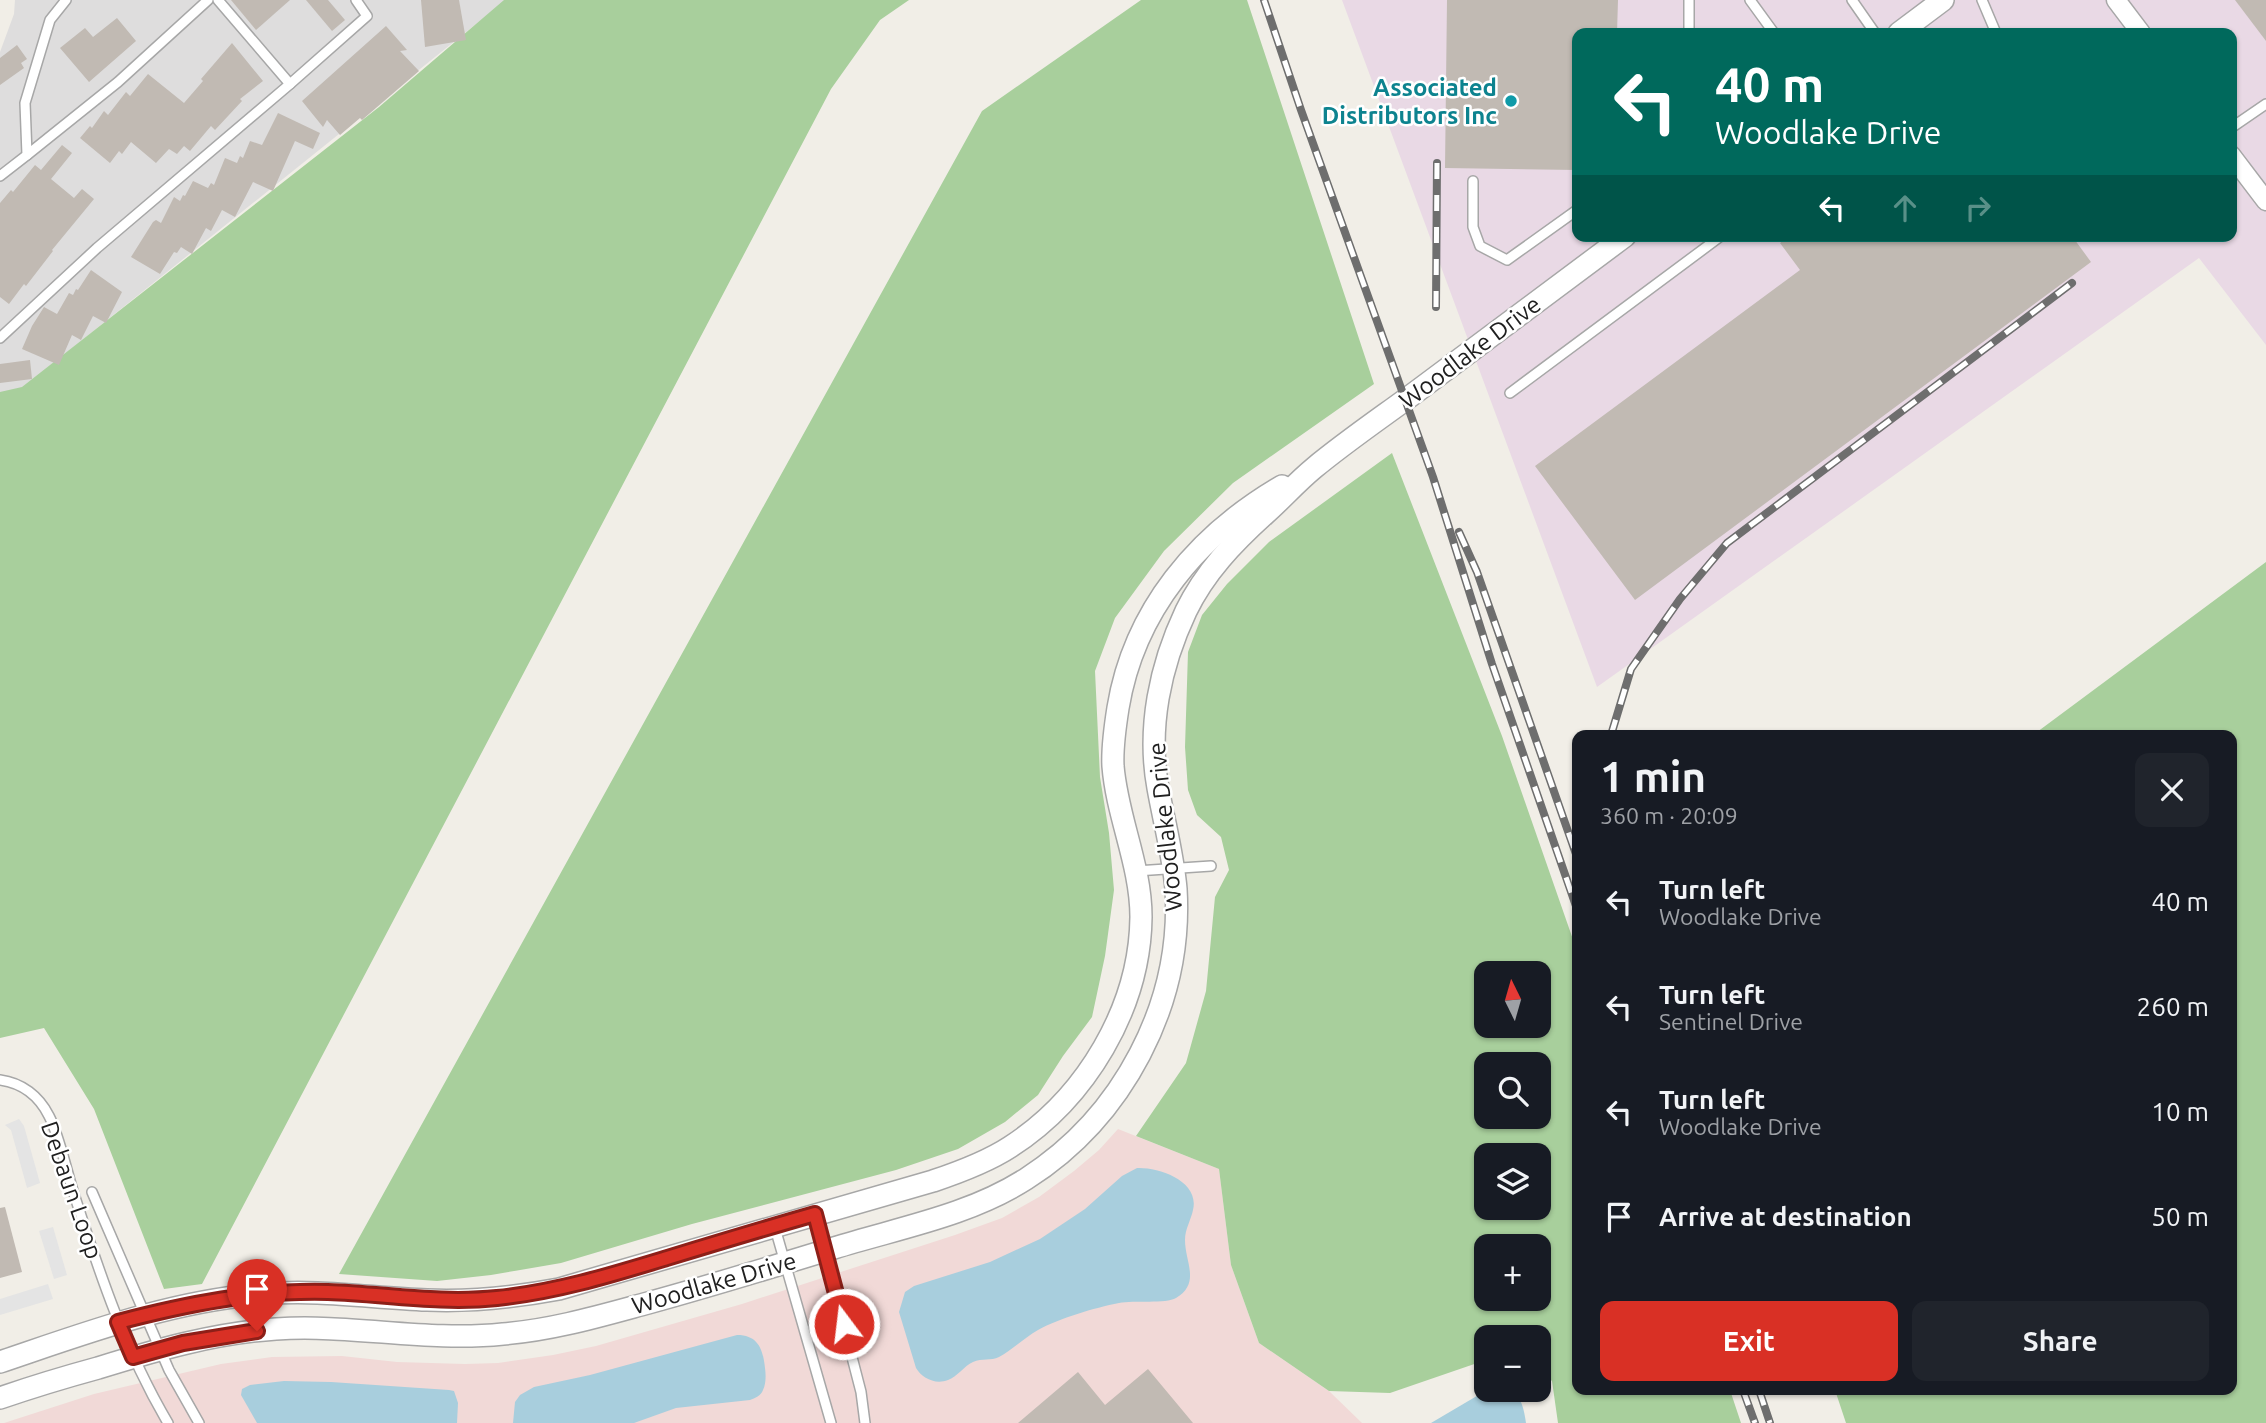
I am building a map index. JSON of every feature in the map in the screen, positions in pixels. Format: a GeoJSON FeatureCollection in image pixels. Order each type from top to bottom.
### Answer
{"type":"FeatureCollection","features":[{"type":"Feature","properties":{"kind":"street"},"geometry":{"type":"LineString","coordinates":[[1906,28],[1943,0]]}},
{"type":"Feature","properties":{"kind":"street"},"geometry":{"type":"LineString","coordinates":[[2116,0],[2137,28]]}},
{"type":"Feature","properties":{"kind":"street"},"geometry":{"type":"LineString","coordinates":[[2237,163],[2266,201]]}},
{"type":"Feature","properties":{"kind":"street","name":"Woodlake Drive"},"geometry":{"type":"LineString","coordinates":[[0,1398],[159,1349],[207,1338],[274,1329],[339,1329],[438,1337],[482,1336],[537,1330],[602,1316],[940,1217],[987,1200],[1029,1177],[1066,1149],[1116,1095],[1146,1042],[1161,1004],[1174,944],[1177,910],[1174,869],[1157,787],[1154,747],[1157,703],[1172,646],[1195,594],[1217,562],[1244,532],[1314,468],[1617,242]]}},
{"type":"Feature","properties":{"kind":"street","name":"Woodlake Drive"},"geometry":{"type":"LineString","coordinates":[[0,1362],[118,1322],[197,1303],[262,1294],[328,1292],[460,1301],[527,1295],[592,1280],[960,1172],[1010,1147],[1031,1133],[1056,1111],[1097,1059],[1113,1030],[1135,967],[1141,914],[1136,871],[1113,765],[1119,697],[1139,639],[1168,586],[1198,550],[1251,504],[1314,468]]}},
{"type":"Feature","properties":{"kind":"lane"},"geometry":{"type":"LineString","coordinates":[[27,155],[25,103],[50,20],[66,0]]}},
{"type":"Feature","properties":{"kind":"lane"},"geometry":{"type":"LineString","coordinates":[[0,176],[118,82],[208,0]]}},
{"type":"Feature","properties":{"kind":"lane"},"geometry":{"type":"LineString","coordinates":[[218,0],[290,85]]}},
{"type":"Feature","properties":{"kind":"lane"},"geometry":{"type":"LineString","coordinates":[[0,338],[97,248],[368,16],[356,0]]}},
{"type":"Feature","properties":{"kind":"lane"},"geometry":{"type":"LineString","coordinates":[[1689,0],[1689,28]]}},
{"type":"Feature","properties":{"kind":"lane"},"geometry":{"type":"LineString","coordinates":[[1750,0],[1770,28]]}},
{"type":"Feature","properties":{"kind":"lane"},"geometry":{"type":"LineString","coordinates":[[1852,0],[1872,28]]}},
{"type":"Feature","properties":{"kind":"lane"},"geometry":{"type":"LineString","coordinates":[[1982,0],[1994,28]]}},
{"type":"Feature","properties":{"kind":"lane"},"geometry":{"type":"LineString","coordinates":[[2237,124],[2266,104]]}},
{"type":"Feature","properties":{"kind":"lane"},"geometry":{"type":"LineString","coordinates":[[1473,181],[1474,227],[1480,246],[1507,260],[1572,214]]}},
{"type":"Feature","properties":{"kind":"lane"},"geometry":{"type":"LineString","coordinates":[[1510,393],[1713,242]]}},
{"type":"Feature","properties":{"kind":"lane"},"geometry":{"type":"LineString","coordinates":[[1136,871],[1211,866]]}},
{"type":"Feature","properties":{"kind":"lane","name":"Debaun Loop"},"geometry":{"type":"LineString","coordinates":[[0,1080],[25,1088],[39,1100],[50,1118],[118,1322],[168,1423]]}},
{"type":"Feature","properties":{"kind":"lane","name":"Debaun Loop"},"geometry":{"type":"LineString","coordinates":[[92,1192],[159,1349],[198,1423]]}},
{"type":"Feature","properties":{"kind":"lane"},"geometry":{"type":"LineString","coordinates":[[815,1214],[862,1392],[865,1423]]}},
{"type":"Feature","properties":{"kind":"lane"},"geometry":{"type":"LineString","coordinates":[[775,1226],[831,1423]]}},
{"type":"Feature","properties":{"kind":"shaded area"},"geometry":{"type":"Polygon","coordinates":[[[15,0],[506,0],[0,406],[0,52],[14,14],[15,0]]]}},
{"type":"Feature","properties":{"kind":"shaded area"},"geometry":{"type":"Polygon","coordinates":[[[1342,0],[2266,0],[2266,345],[2199,258],[1597,687],[1342,0]]]}},
{"type":"Feature","properties":{"kind":"shaded area"},"geometry":{"type":"Polygon","coordinates":[[[19,1119],[24,1126],[40,1183],[27,1188],[11,1130],[5,1125],[19,1119]]]}},
{"type":"Feature","properties":{"kind":"shaded area"},"geometry":{"type":"Polygon","coordinates":[[[1118,1129],[1219,1169],[1231,1265],[1259,1343],[1329,1391],[1362,1423],[4,1423],[94,1394],[221,1364],[272,1357],[342,1356],[397,1362],[498,1363],[596,1346],[742,1304],[1002,1218],[1039,1197],[1074,1171],[1118,1129]]]}},
{"type":"Feature","properties":{"kind":"shaded area"},"geometry":{"type":"Polygon","coordinates":[[[53,1227],[67,1275],[54,1279],[39,1231],[53,1227]]]}},
{"type":"Feature","properties":{"kind":"shaded area"},"geometry":{"type":"Polygon","coordinates":[[[48,1284],[53,1299],[0,1315],[0,1299],[48,1284]]]}},
{"type":"Feature","properties":{"kind":"green space"},"geometry":{"type":"Polygon","coordinates":[[[504,0],[909,0],[880,20],[831,89],[202,1284],[164,1289],[94,1109],[44,1028],[0,1038],[0,392],[22,387],[379,107],[504,0]]]}},
{"type":"Feature","properties":{"kind":"green space"},"geometry":{"type":"Polygon","coordinates":[[[1141,0],[1247,0],[1374,384],[1233,483],[1164,551],[1115,618],[1095,671],[1100,777],[1114,890],[1105,956],[1092,1017],[1038,1095],[1005,1122],[958,1149],[896,1170],[692,1224],[561,1263],[437,1281],[339,1274],[982,111],[1141,0]]]}},
{"type":"Feature","properties":{"kind":"green space"},"geometry":{"type":"Polygon","coordinates":[[[1392,453],[1502,736],[1572,937],[1572,1395],[1732,1395],[1741,1423],[1558,1423],[1551,1380],[1551,1325],[1474,1325],[1474,1364],[1390,1393],[1329,1391],[1259,1343],[1231,1265],[1219,1169],[1136,1136],[1186,1063],[1206,991],[1215,897],[1229,870],[1221,837],[1197,815],[1188,790],[1185,747],[1188,652],[1202,615],[1227,584],[1269,542],[1392,453]]]}},
{"type":"Feature","properties":{"kind":"green space"},"geometry":{"type":"Polygon","coordinates":[[[2266,562],[2266,1423],[1846,1423],[1837,1395],[2237,1395],[2237,730],[2040,730],[2266,562]]]}},
{"type":"Feature","properties":{"kind":"water"},"geometry":{"type":"Polygon","coordinates":[[[1137,1168],[1156,1170],[1176,1178],[1190,1191],[1194,1200],[1185,1240],[1190,1279],[1184,1292],[1171,1300],[1119,1303],[1067,1318],[1038,1330],[999,1357],[973,1362],[948,1380],[934,1381],[919,1372],[899,1312],[905,1292],[914,1286],[990,1262],[1040,1239],[1085,1209],[1122,1176],[1137,1168]]]}},
{"type":"Feature","properties":{"kind":"water"},"geometry":{"type":"Polygon","coordinates":[[[737,1335],[755,1340],[764,1361],[764,1388],[750,1400],[676,1408],[634,1423],[513,1423],[515,1402],[520,1395],[534,1387],[590,1375],[737,1335]]]}},
{"type":"Feature","properties":{"kind":"water"},"geometry":{"type":"Polygon","coordinates":[[[284,1381],[454,1391],[458,1403],[457,1423],[257,1423],[241,1395],[242,1389],[250,1385],[284,1381]]]}},
{"type":"Feature","properties":{"kind":"water"},"geometry":{"type":"Polygon","coordinates":[[[1474,1398],[1474,1402],[1520,1402],[1526,1423],[1431,1423],[1474,1398]]]}},
{"type":"Feature","properties":{"kind":"building"},"geometry":{"type":"Polygon","coordinates":[[[231,0],[290,0],[256,30],[231,0]]]}},
{"type":"Feature","properties":{"kind":"building"},"geometry":{"type":"Polygon","coordinates":[[[306,0],[328,0],[345,20],[332,31],[306,0]]]}},
{"type":"Feature","properties":{"kind":"building"},"geometry":{"type":"Polygon","coordinates":[[[421,0],[459,0],[466,40],[425,47],[421,0]]]}},
{"type":"Feature","properties":{"kind":"building","name":"Associated Distributors Inc"},"geometry":{"type":"Polygon","coordinates":[[[1447,0],[1618,0],[1617,28],[1572,28],[1572,170],[1445,168],[1447,0]]]}},
{"type":"Feature","properties":{"kind":"building"},"geometry":{"type":"Polygon","coordinates":[[[2235,0],[2266,0],[2266,41],[2235,0]]]}},
{"type":"Feature","properties":{"kind":"building"},"geometry":{"type":"Polygon","coordinates":[[[117,18],[136,41],[89,82],[60,48],[85,28],[93,37],[117,18]]]}},
{"type":"Feature","properties":{"kind":"building"},"geometry":{"type":"Polygon","coordinates":[[[386,26],[407,50],[400,51],[419,71],[362,120],[360,118],[340,135],[327,120],[323,127],[302,101],[386,26]]]}},
{"type":"Feature","properties":{"kind":"building"},"geometry":{"type":"Polygon","coordinates":[[[232,43],[263,81],[240,99],[242,101],[215,130],[211,126],[190,151],[184,146],[177,154],[169,149],[156,163],[131,142],[122,154],[119,151],[110,163],[80,138],[90,126],[92,128],[104,111],[108,115],[126,92],[130,96],[148,74],[184,103],[232,43]]]}},
{"type":"Feature","properties":{"kind":"building"},"geometry":{"type":"Polygon","coordinates":[[[17,45],[27,59],[21,63],[24,68],[0,85],[0,58],[17,45]]]}},
{"type":"Feature","properties":{"kind":"building"},"geometry":{"type":"Polygon","coordinates":[[[278,113],[320,133],[313,149],[295,141],[273,191],[253,182],[235,217],[222,210],[211,231],[206,228],[192,254],[181,247],[177,253],[174,252],[160,274],[131,257],[153,222],[156,220],[161,223],[174,197],[180,201],[193,181],[208,188],[211,183],[214,185],[225,158],[237,163],[240,156],[243,158],[250,141],[262,145],[278,113]]]}},
{"type":"Feature","properties":{"kind":"building"},"geometry":{"type":"Polygon","coordinates":[[[62,145],[72,153],[51,179],[74,198],[82,189],[94,199],[9,304],[0,297],[0,203],[11,190],[13,192],[35,165],[41,170],[62,145]]]}},
{"type":"Feature","properties":{"kind":"building"},"geometry":{"type":"Polygon","coordinates":[[[2076,242],[2091,262],[1635,600],[1535,466],[1800,270],[1780,243],[2076,242]]]}},
{"type":"Feature","properties":{"kind":"building"},"geometry":{"type":"Polygon","coordinates":[[[91,270],[122,292],[106,323],[93,316],[81,340],[72,335],[59,365],[22,349],[44,307],[57,314],[69,293],[73,295],[76,289],[78,290],[91,270]]]}},
{"type":"Feature","properties":{"kind":"building"},"geometry":{"type":"Polygon","coordinates":[[[30,360],[32,379],[0,383],[0,364],[30,360]]]}},
{"type":"Feature","properties":{"kind":"building"},"geometry":{"type":"Polygon","coordinates":[[[5,1207],[22,1272],[0,1278],[0,1208],[5,1207]]]}},
{"type":"Feature","properties":{"kind":"building"},"geometry":{"type":"Polygon","coordinates":[[[1148,1369],[1193,1423],[1018,1423],[1078,1372],[1105,1405],[1148,1369]]]}},
{"type":"Feature","properties":{"kind":"railway"},"geometry":{"type":"LineString","coordinates":[[1264,0],[1433,477],[1492,664],[1572,895]]}},
{"type":"Feature","properties":{"kind":"railway"},"geometry":{"type":"LineString","coordinates":[[1436,307],[1437,163]]}},
{"type":"Feature","properties":{"kind":"railway"},"geometry":{"type":"LineString","coordinates":[[1613,730],[1631,669],[1680,599],[1727,543],[2072,283]]}},
{"type":"Feature","properties":{"kind":"railway"},"geometry":{"type":"LineString","coordinates":[[1459,532],[1477,572],[1572,843]]}},
{"type":"Feature","properties":{"kind":"railway"},"geometry":{"type":"LineString","coordinates":[[1745,1395],[1755,1423]]}},
{"type":"Feature","properties":{"kind":"railway"},"geometry":{"type":"LineString","coordinates":[[1761,1395],[1770,1423]]}},
{"type":"Feature","properties":{"kind":"place","name":"Associated Distributors Inc"},"geometry":{"type":"Point","coordinates":[1511,101]}},
{"type":"Feature","properties":{"kind":"route"},"geometry":{"type":"LineString","coordinates":[[257,1331],[183,1343],[133,1357],[118,1322],[197,1303],[262,1294],[328,1292],[460,1301],[527,1295],[592,1280],[815,1214],[844,1324]]}}]}
